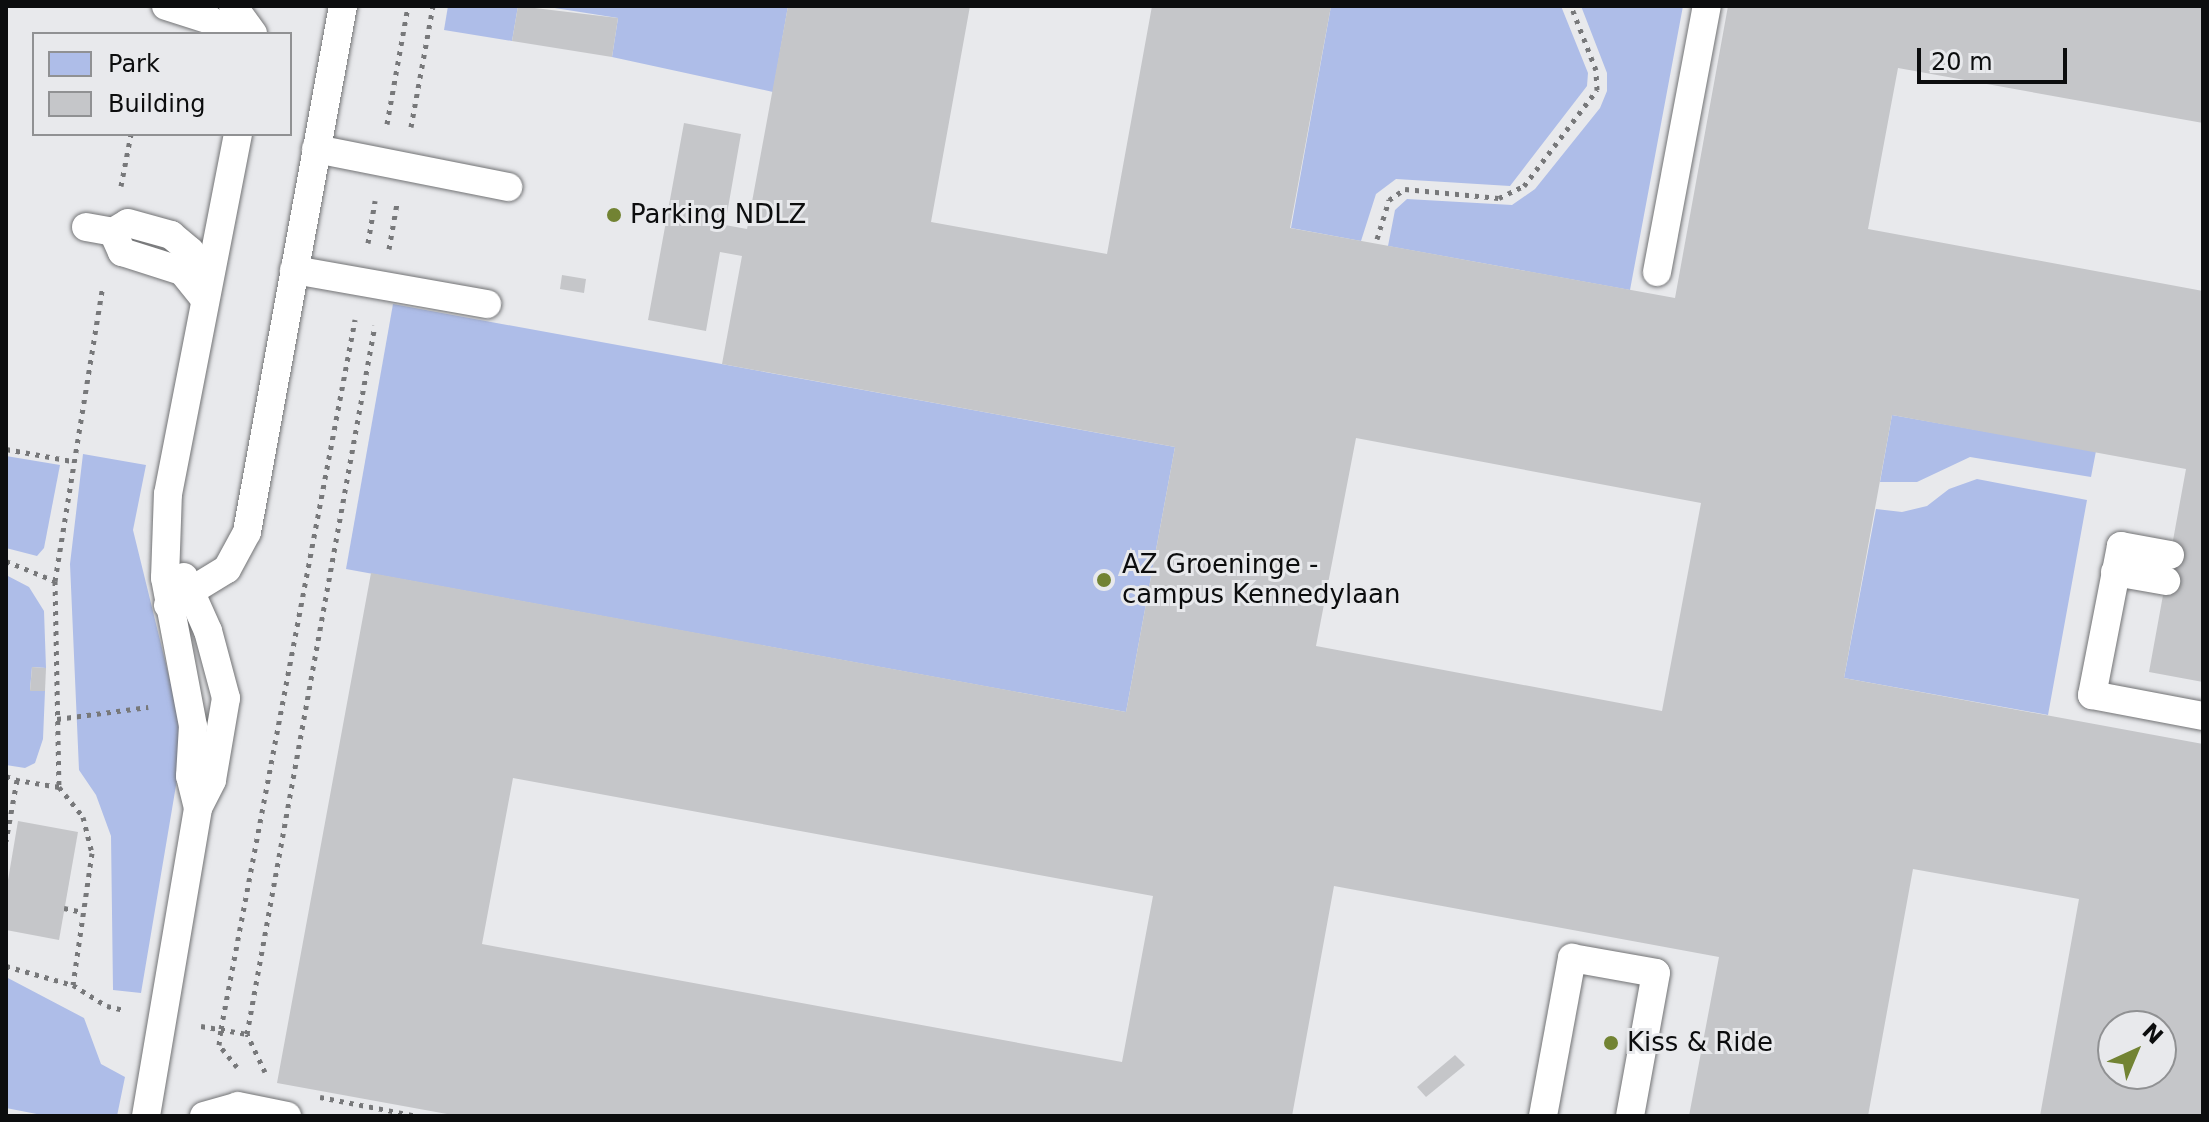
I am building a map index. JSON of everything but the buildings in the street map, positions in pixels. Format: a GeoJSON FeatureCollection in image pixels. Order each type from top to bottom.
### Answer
{"type":"FeatureCollection","features":[{"type":"Feature","properties":{"kind":"lane"},"geometry":{"type":"LineString","coordinates":[[166,6],[210,20],[226,32]]}},
{"type":"Feature","properties":{"kind":"lane"},"geometry":{"type":"LineString","coordinates":[[233,6],[252,32]]}},
{"type":"Feature","properties":{"kind":"lane"},"geometry":{"type":"LineString","coordinates":[[180,600],[227,569],[247,532],[343,6]]}},
{"type":"Feature","properties":{"kind":"lane"},"geometry":{"type":"LineString","coordinates":[[1657,272],[1707,6]]}},
{"type":"Feature","properties":{"kind":"lane"},"geometry":{"type":"LineString","coordinates":[[227,169],[229,136]]}},
{"type":"Feature","properties":{"kind":"lane"},"geometry":{"type":"LineString","coordinates":[[198,808],[190,776],[193,726],[188,701],[180,600],[167,527],[168,494],[227,169],[237,136]]}},
{"type":"Feature","properties":{"kind":"lane"},"geometry":{"type":"LineString","coordinates":[[316,149],[508,187]]}},
{"type":"Feature","properties":{"kind":"lane"},"geometry":{"type":"LineString","coordinates":[[99,229],[122,252],[182,271],[203,297]]}},
{"type":"Feature","properties":{"kind":"lane"},"geometry":{"type":"LineString","coordinates":[[294,270],[487,304]]}},
{"type":"Feature","properties":{"kind":"lane"},"geometry":{"type":"LineString","coordinates":[[2168,568],[2121,546],[2092,695],[2203,716]]}},
{"type":"Feature","properties":{"kind":"lane"},"geometry":{"type":"LineString","coordinates":[[148,1116],[158,1018],[198,808],[212,780],[226,698],[208,631],[180,600]]}},
{"type":"Feature","properties":{"kind":"lane"},"geometry":{"type":"LineString","coordinates":[[1543,1116],[1572,958],[1656,973],[1630,1116]]}},
{"type":"Feature","properties":{"kind":"lane"},"geometry":{"type":"LineString","coordinates":[[204,1116],[238,1106],[287,1116]]}},
{"type":"Feature","properties":{"kind":"path"},"geometry":{"type":"LineString","coordinates":[[247,1034],[392,164],[408,6]]}},
{"type":"Feature","properties":{"kind":"path"},"geometry":{"type":"LineString","coordinates":[[238,1106],[245,1075],[219,1045],[221,1029],[372,284],[392,164],[433,6]]}},
{"type":"Feature","properties":{"kind":"path"},"geometry":{"type":"LineString","coordinates":[[1377,239],[1389,200],[1405,189],[1499,198],[1524,186],[1597,90],[1596,70],[1571,6]]}},
{"type":"Feature","properties":{"kind":"path"},"geometry":{"type":"LineString","coordinates":[[73,985],[92,853],[83,817],[59,787],[55,581],[99,229],[130,136]]}},
{"type":"Feature","properties":{"kind":"path"},"geometry":{"type":"LineString","coordinates":[[6,449],[72,461]]}},
{"type":"Feature","properties":{"kind":"path"},"geometry":{"type":"LineString","coordinates":[[6,561],[55,581]]}},
{"type":"Feature","properties":{"kind":"path"},"geometry":{"type":"LineString","coordinates":[[57,719],[188,701]]}},
{"type":"Feature","properties":{"kind":"path"},"geometry":{"type":"LineString","coordinates":[[6,776],[59,787]]}},
{"type":"Feature","properties":{"kind":"path"},"geometry":{"type":"LineString","coordinates":[[6,841],[17,780]]}},
{"type":"Feature","properties":{"kind":"path"},"geometry":{"type":"LineString","coordinates":[[64,908],[83,912]]}},
{"type":"Feature","properties":{"kind":"path"},"geometry":{"type":"LineString","coordinates":[[6,966],[73,985],[107,1006],[158,1018]]}},
{"type":"Feature","properties":{"kind":"path"},"geometry":{"type":"LineString","coordinates":[[310,1096],[418,1116]]}},
{"type":"Feature","properties":{"kind":"green space"},"geometry":{"type":"Polygon","coordinates":[[[448,6],[518,6],[512,41],[444,30],[448,6]]]}},
{"type":"Feature","properties":{"kind":"green space"},"geometry":{"type":"Polygon","coordinates":[[[542,6],[788,6],[773,92],[612,57],[618,18],[542,6]]]}},
{"type":"Feature","properties":{"kind":"green space"},"geometry":{"type":"Polygon","coordinates":[[[1331,6],[1561,6],[1588,73],[1587,86],[1510,186],[1396,179],[1376,194],[1361,241],[1291,228],[1331,6]]]}},
{"type":"Feature","properties":{"kind":"green space"},"geometry":{"type":"Polygon","coordinates":[[[1581,6],[1683,6],[1630,290],[1388,246],[1395,210],[1407,199],[1512,205],[1535,189],[1600,108],[1607,91],[1607,73],[1581,6]]]}},
{"type":"Feature","properties":{"kind":"green space"},"geometry":{"type":"Polygon","coordinates":[[[393,304],[1175,447],[1126,712],[346,569],[393,304]]]}},
{"type":"Feature","properties":{"kind":"green space"},"geometry":{"type":"Polygon","coordinates":[[[1892,415],[2096,451],[2091,477],[1970,457],[1917,482],[1880,482],[1892,415]]]}},
{"type":"Feature","properties":{"kind":"green space"},"geometry":{"type":"Polygon","coordinates":[[[83,454],[146,465],[133,530],[184,738],[141,993],[113,990],[111,836],[96,795],[79,770],[70,564],[83,454]]]}},
{"type":"Feature","properties":{"kind":"green space"},"geometry":{"type":"Polygon","coordinates":[[[6,456],[60,465],[44,548],[37,556],[6,548],[6,456]]]}},
{"type":"Feature","properties":{"kind":"green space"},"geometry":{"type":"Polygon","coordinates":[[[1977,479],[2087,500],[2048,715],[1844,678],[1876,509],[1902,512],[1927,506],[1949,489],[1977,479]]]}},
{"type":"Feature","properties":{"kind":"green space"},"geometry":{"type":"Polygon","coordinates":[[[6,575],[29,587],[44,611],[46,668],[32,667],[30,690],[45,691],[43,739],[35,763],[25,768],[6,765],[6,575]]]}},
{"type":"Feature","properties":{"kind":"green space"},"geometry":{"type":"Polygon","coordinates":[[[6,977],[84,1018],[101,1064],[125,1077],[117,1116],[47,1116],[6,1108],[6,977]]]}},
{"type":"Feature","properties":{"kind":"place","name":"Parking NDLZ"},"geometry":{"type":"Point","coordinates":[614,215]}},
{"type":"Feature","properties":{"kind":"place","name":"AZ Groeninge - campus Kennedylaan"},"geometry":{"type":"Point","coordinates":[1104,580]}},
{"type":"Feature","properties":{"kind":"place","name":"Kiss & Ride"},"geometry":{"type":"Point","coordinates":[1611,1043]}}]}
